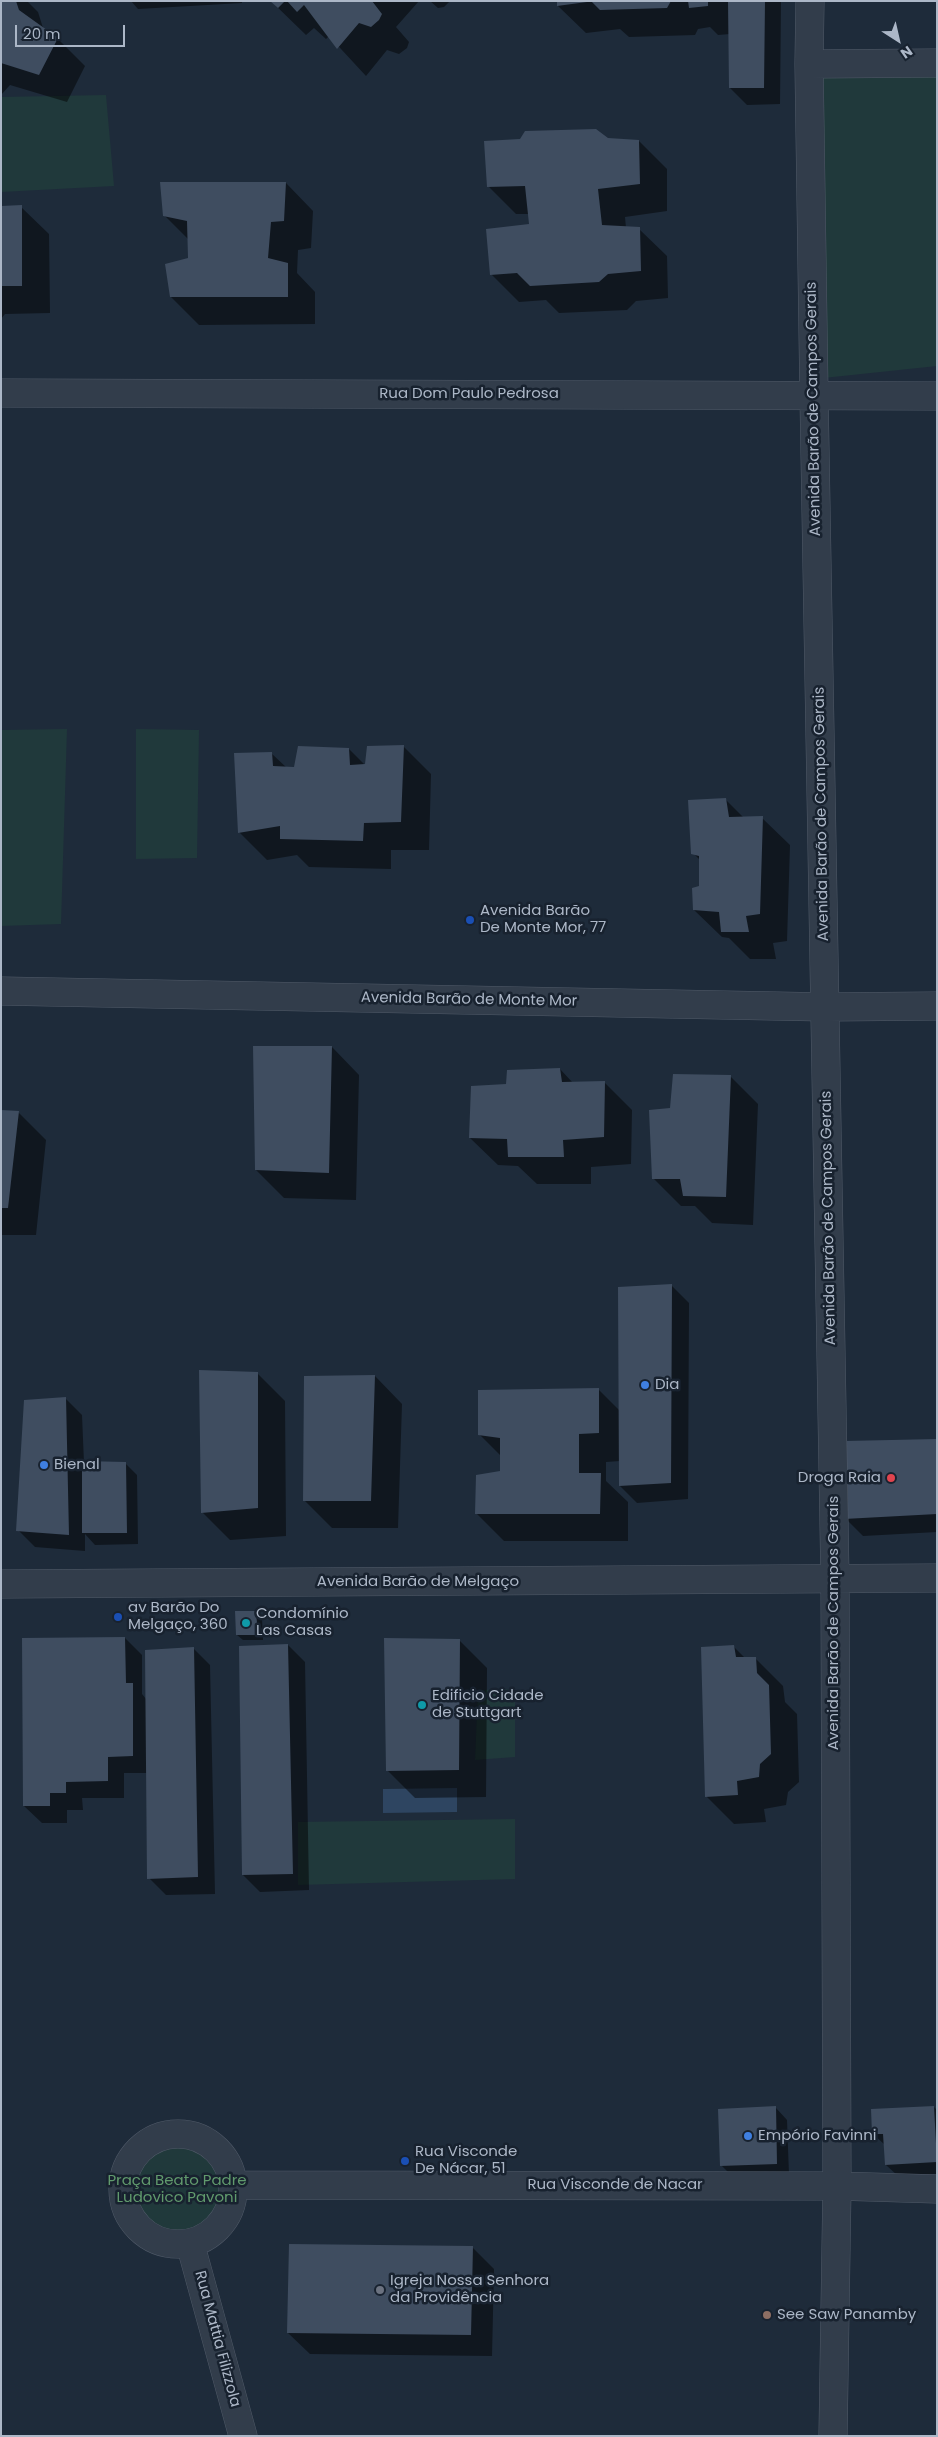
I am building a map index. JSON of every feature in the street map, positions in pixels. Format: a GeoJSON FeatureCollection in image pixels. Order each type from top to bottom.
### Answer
{"type":"FeatureCollection","features":[{"type":"Feature","properties":{"kind":"street","name":"Avenida Barão de Campos Gerais"},"geometry":{"type":"LineString","coordinates":[[810,1],[809,64],[814,396],[835,1578],[837,2186],[833,2436]]}},
{"type":"Feature","properties":{"kind":"street"},"geometry":{"type":"LineString","coordinates":[[809,64],[937,63]]}},
{"type":"Feature","properties":{"kind":"street","name":"Rua Dom Paulo Pedrosa"},"geometry":{"type":"LineString","coordinates":[[1,393],[937,396]]}},
{"type":"Feature","properties":{"kind":"street","name":"Avenida Barão de Monte Mor"},"geometry":{"type":"LineString","coordinates":[[1,991],[826,1007],[937,1006]]}},
{"type":"Feature","properties":{"kind":"street","name":"Avenida Barão de Melgaço"},"geometry":{"type":"LineString","coordinates":[[1,1584],[937,1578]]}},
{"type":"Feature","properties":{"kind":"street"},"geometry":{"type":"LineString","coordinates":[[185,2133],[204,2139],[219,2150],[230,2166],[234,2185],[232,2205],[222,2222],[208,2236],[190,2243],[170,2244],[152,2239],[137,2226],[126,2210],[122,2191],[125,2172],[134,2155],[148,2142],[166,2134],[185,2133]]}},
{"type":"Feature","properties":{"kind":"street","name":"Rua Visconde de Nacar"},"geometry":{"type":"LineString","coordinates":[[234,2185],[837,2186],[937,2189]]}},
{"type":"Feature","properties":{"kind":"street","name":"Rua Mattia Filizzola"},"geometry":{"type":"LineString","coordinates":[[190,2243],[243,2436]]}},
{"type":"Feature","properties":{"kind":"green space"},"geometry":{"type":"Polygon","coordinates":[[[937,63],[937,366],[814,379],[809,64],[937,63]]]}},
{"type":"Feature","properties":{"kind":"green space"},"geometry":{"type":"Polygon","coordinates":[[[106,95],[114,186],[1,192],[1,97],[106,95]]]}},
{"type":"Feature","properties":{"kind":"green space"},"geometry":{"type":"Polygon","coordinates":[[[67,729],[61,924],[1,926],[1,730],[67,729]]]}},
{"type":"Feature","properties":{"kind":"green space"},"geometry":{"type":"Polygon","coordinates":[[[136,729],[199,730],[197,858],[136,859],[136,729]]]}},
{"type":"Feature","properties":{"kind":"green space"},"geometry":{"type":"Polygon","coordinates":[[[515,1689],[515,1757],[475,1760],[478,1690],[515,1689]]]}},
{"type":"Feature","properties":{"kind":"green space"},"geometry":{"type":"Polygon","coordinates":[[[515,1819],[515,1879],[298,1885],[298,1822],[515,1819]]]}},
{"type":"Feature","properties":{"kind":"green space","name":"Praça Beato Padre Ludovico Pavoni"},"geometry":{"type":"Polygon","coordinates":[[[177,2140],[196,2144],[212,2155],[223,2171],[227,2190],[223,2209],[212,2225],[196,2236],[177,2240],[158,2236],[142,2225],[131,2209],[127,2190],[131,2171],[142,2155],[158,2144],[177,2140]]]}},
{"type":"Feature","properties":{"kind":"water"},"geometry":{"type":"Polygon","coordinates":[[[457,1788],[457,1812],[383,1813],[383,1789],[457,1788]]]}},
{"type":"Feature","properties":{"kind":"building"},"geometry":{"type":"Polygon","coordinates":[[[1,1],[16,1],[19,10],[58,38],[39,75],[1,63],[1,1]]]}},
{"type":"Feature","properties":{"kind":"building"},"geometry":{"type":"Polygon","coordinates":[[[270,1],[285,1],[278,8],[270,1]]]}},
{"type":"Feature","properties":{"kind":"building"},"geometry":{"type":"Polygon","coordinates":[[[287,1],[372,1],[382,14],[379,20],[371,27],[359,23],[337,49],[304,5],[297,12],[287,1]]]}},
{"type":"Feature","properties":{"kind":"building"},"geometry":{"type":"Polygon","coordinates":[[[557,1],[587,1],[587,2],[557,6],[557,1]]]}},
{"type":"Feature","properties":{"kind":"building"},"geometry":{"type":"Polygon","coordinates":[[[591,1],[671,1],[667,8],[600,10],[591,1]]]}},
{"type":"Feature","properties":{"kind":"building"},"geometry":{"type":"Polygon","coordinates":[[[688,1],[708,1],[708,6],[689,8],[688,1]]]}},
{"type":"Feature","properties":{"kind":"building"},"geometry":{"type":"Polygon","coordinates":[[[728,1],[765,1],[764,88],[729,88],[728,1]]]}},
{"type":"Feature","properties":{"kind":"building"},"geometry":{"type":"Polygon","coordinates":[[[596,129],[608,138],[639,140],[640,184],[598,189],[602,225],[640,227],[641,271],[608,274],[599,282],[530,286],[517,273],[490,275],[486,229],[529,224],[525,186],[487,187],[484,141],[520,139],[525,131],[596,129]]]}},
{"type":"Feature","properties":{"kind":"building"},"geometry":{"type":"Polygon","coordinates":[[[160,182],[286,182],[284,221],[271,222],[268,258],[288,263],[288,297],[170,297],[165,264],[188,258],[187,221],[163,216],[160,182]]]}},
{"type":"Feature","properties":{"kind":"building"},"geometry":{"type":"Polygon","coordinates":[[[22,205],[22,286],[1,286],[1,206],[22,205]]]}},
{"type":"Feature","properties":{"kind":"building"},"geometry":{"type":"Polygon","coordinates":[[[404,745],[401,822],[364,823],[363,841],[280,839],[280,826],[238,833],[234,753],[272,752],[273,766],[294,767],[298,746],[349,748],[350,765],[365,764],[367,746],[404,745]]]}},
{"type":"Feature","properties":{"kind":"building"},"geometry":{"type":"Polygon","coordinates":[[[726,798],[729,817],[763,816],[760,914],[746,916],[749,932],[721,932],[719,912],[693,910],[692,888],[699,886],[699,856],[691,854],[688,800],[726,798]]]}},
{"type":"Feature","properties":{"kind":"building"},"geometry":{"type":"Polygon","coordinates":[[[253,1046],[332,1046],[329,1173],[255,1170],[253,1046]]]}},
{"type":"Feature","properties":{"kind":"building"},"geometry":{"type":"Polygon","coordinates":[[[560,1068],[562,1082],[605,1081],[604,1137],[563,1140],[564,1157],[508,1157],[507,1139],[469,1138],[471,1086],[506,1084],[507,1070],[560,1068]]]}},
{"type":"Feature","properties":{"kind":"building"},"geometry":{"type":"Polygon","coordinates":[[[673,1074],[731,1075],[726,1197],[683,1196],[680,1179],[652,1179],[649,1110],[670,1108],[673,1074]]]}},
{"type":"Feature","properties":{"kind":"building"},"geometry":{"type":"Polygon","coordinates":[[[1,1110],[19,1111],[8,1208],[1,1208],[1,1110]]]}},
{"type":"Feature","properties":{"kind":"building","name":"Dia"},"geometry":{"type":"Polygon","coordinates":[[[672,1284],[671,1483],[619,1486],[618,1287],[672,1284]]]}},
{"type":"Feature","properties":{"kind":"building"},"geometry":{"type":"Polygon","coordinates":[[[199,1370],[258,1372],[258,1508],[201,1513],[199,1370]]]}},
{"type":"Feature","properties":{"kind":"building"},"geometry":{"type":"Polygon","coordinates":[[[375,1375],[371,1501],[303,1501],[304,1376],[375,1375]]]}},
{"type":"Feature","properties":{"kind":"building"},"geometry":{"type":"Polygon","coordinates":[[[599,1388],[599,1433],[579,1434],[579,1473],[601,1473],[600,1514],[475,1514],[476,1475],[500,1471],[500,1438],[478,1435],[478,1390],[599,1388]]]}},
{"type":"Feature","properties":{"kind":"building","name":"Bienal"},"geometry":{"type":"Polygon","coordinates":[[[66,1397],[69,1535],[16,1531],[24,1400],[66,1397]]]}},
{"type":"Feature","properties":{"kind":"building","name":"Droga Raia"},"geometry":{"type":"Polygon","coordinates":[[[937,1439],[937,1514],[844,1519],[845,1441],[937,1439]]]}},
{"type":"Feature","properties":{"kind":"building"},"geometry":{"type":"Polygon","coordinates":[[[82,1461],[126,1462],[127,1533],[82,1533],[82,1461]]]}},
{"type":"Feature","properties":{"kind":"building","name":"Condomínio Las Casas"},"geometry":{"type":"Polygon","coordinates":[[[235,1611],[256,1611],[258,1635],[236,1635],[235,1611]]]}},
{"type":"Feature","properties":{"kind":"building"},"geometry":{"type":"Polygon","coordinates":[[[125,1637],[126,1683],[133,1683],[133,1756],[108,1757],[108,1781],[66,1782],[66,1793],[50,1793],[50,1806],[23,1806],[22,1638],[125,1637]]]}},
{"type":"Feature","properties":{"kind":"building","name":"Edificio Cidade de Stuttgart"},"geometry":{"type":"Polygon","coordinates":[[[384,1638],[460,1639],[459,1770],[386,1771],[384,1638]]]}},
{"type":"Feature","properties":{"kind":"building"},"geometry":{"type":"Polygon","coordinates":[[[288,1644],[293,1874],[242,1875],[239,1646],[288,1644]]]}},
{"type":"Feature","properties":{"kind":"building"},"geometry":{"type":"Polygon","coordinates":[[[734,1645],[736,1657],[756,1657],[757,1673],[769,1685],[771,1754],[760,1764],[759,1777],[737,1781],[738,1795],[705,1797],[701,1647],[734,1645]]]}},
{"type":"Feature","properties":{"kind":"building"},"geometry":{"type":"Polygon","coordinates":[[[194,1647],[198,1877],[147,1879],[145,1650],[194,1647]]]}},
{"type":"Feature","properties":{"kind":"building","name":"Empório Favinni"},"geometry":{"type":"Polygon","coordinates":[[[776,2106],[777,2164],[720,2166],[718,2109],[776,2106]]]}},
{"type":"Feature","properties":{"kind":"building"},"geometry":{"type":"Polygon","coordinates":[[[934,2106],[937,2162],[885,2165],[883,2134],[872,2134],[871,2109],[934,2106]]]}},
{"type":"Feature","properties":{"kind":"building","name":"Igreja Nossa Senhora da Providência"},"geometry":{"type":"Polygon","coordinates":[[[289,2244],[473,2246],[471,2335],[287,2333],[289,2244]]]}},
{"type":"Feature","properties":{"kind":"place","name":"Avenida Barão De Monte Mor, 77"},"geometry":{"type":"Point","coordinates":[470,920]}},
{"type":"Feature","properties":{"kind":"place","name":"Dia"},"geometry":{"type":"Point","coordinates":[645,1385]}},
{"type":"Feature","properties":{"kind":"place","name":"Bienal"},"geometry":{"type":"Point","coordinates":[44,1465]}},
{"type":"Feature","properties":{"kind":"place","name":"Droga Raia"},"geometry":{"type":"Point","coordinates":[891,1478]}},
{"type":"Feature","properties":{"kind":"place","name":"av Barão Do Melgaço, 360"},"geometry":{"type":"Point","coordinates":[118,1617]}},
{"type":"Feature","properties":{"kind":"place","name":"Condomínio Las Casas"},"geometry":{"type":"Point","coordinates":[246,1623]}},
{"type":"Feature","properties":{"kind":"place","name":"Edificio Cidade de Stuttgart"},"geometry":{"type":"Point","coordinates":[422,1705]}},
{"type":"Feature","properties":{"kind":"place","name":"Empório Favinni"},"geometry":{"type":"Point","coordinates":[748,2136]}},
{"type":"Feature","properties":{"kind":"place","name":"Rua Visconde De Nácar, 51"},"geometry":{"type":"Point","coordinates":[405,2161]}},
{"type":"Feature","properties":{"kind":"place","name":"Igreja Nossa Senhora da Providência"},"geometry":{"type":"Point","coordinates":[380,2290]}},
{"type":"Feature","properties":{"kind":"place","name":"See Saw Panamby"},"geometry":{"type":"Point","coordinates":[767,2315]}}]}
